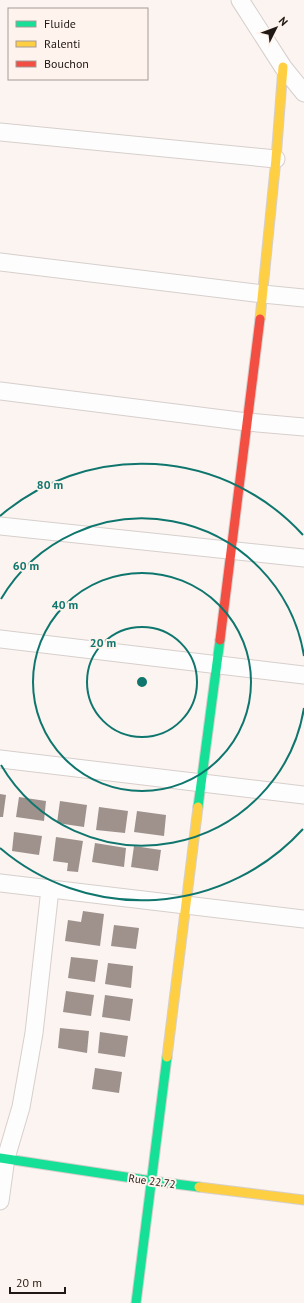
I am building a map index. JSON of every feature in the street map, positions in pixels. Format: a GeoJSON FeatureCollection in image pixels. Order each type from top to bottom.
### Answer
{"type":"FeatureCollection","features":[{"type":"Feature","properties":{"kind":"street"},"geometry":{"type":"LineString","coordinates":[[240,0],[283,67],[304,93]]}},
{"type":"Feature","properties":{"kind":"street"},"geometry":{"type":"LineString","coordinates":[[136,1303],[263,294],[283,67]]}},
{"type":"Feature","properties":{"kind":"street"},"geometry":{"type":"LineString","coordinates":[[0,132],[276,159]]}},
{"type":"Feature","properties":{"kind":"street"},"geometry":{"type":"LineString","coordinates":[[0,262],[304,298]]}},
{"type":"Feature","properties":{"kind":"street"},"geometry":{"type":"LineString","coordinates":[[0,391],[247,422],[304,427]]}},
{"type":"Feature","properties":{"kind":"street"},"geometry":{"type":"LineString","coordinates":[[0,526],[304,558]]}},
{"type":"Feature","properties":{"kind":"street"},"geometry":{"type":"LineString","coordinates":[[0,639],[304,675]]}},
{"type":"Feature","properties":{"kind":"street"},"geometry":{"type":"LineString","coordinates":[[0,759],[304,795]]}},
{"type":"Feature","properties":{"kind":"street"},"geometry":{"type":"LineString","coordinates":[[0,883],[304,919]]}},
{"type":"Feature","properties":{"kind":"street"},"geometry":{"type":"LineString","coordinates":[[0,1201],[3,1158],[21,1107],[34,1033],[50,889]]}},
{"type":"Feature","properties":{"kind":"street","name":"Rue 22.72"},"geometry":{"type":"LineString","coordinates":[[3,1158],[152,1182],[304,1200]]}},
{"type":"Feature","properties":{"kind":"building"},"geometry":{"type":"Polygon","coordinates":[[[0,794],[6,795],[3,817],[0,817],[0,794]]]}},
{"type":"Feature","properties":{"kind":"building"},"geometry":{"type":"Polygon","coordinates":[[[19,797],[46,801],[44,821],[16,817],[19,797]]]}},
{"type":"Feature","properties":{"kind":"building"},"geometry":{"type":"Polygon","coordinates":[[[60,801],[87,805],[84,827],[57,823],[60,801]]]}},
{"type":"Feature","properties":{"kind":"building"},"geometry":{"type":"Polygon","coordinates":[[[99,807],[128,811],[125,833],[96,830],[99,807]]]}},
{"type":"Feature","properties":{"kind":"building"},"geometry":{"type":"Polygon","coordinates":[[[137,811],[166,815],[164,836],[134,832],[137,811]]]}},
{"type":"Feature","properties":{"kind":"building"},"geometry":{"type":"Polygon","coordinates":[[[14,832],[42,836],[39,855],[12,851],[14,832]]]}},
{"type":"Feature","properties":{"kind":"building"},"geometry":{"type":"Polygon","coordinates":[[[56,837],[83,841],[78,872],[67,871],[68,863],[53,861],[56,837]]]}},
{"type":"Feature","properties":{"kind":"building"},"geometry":{"type":"Polygon","coordinates":[[[95,843],[126,848],[124,867],[92,862],[95,843]]]}},
{"type":"Feature","properties":{"kind":"building"},"geometry":{"type":"Polygon","coordinates":[[[134,846],[161,850],[158,871],[131,867],[134,846]]]}},
{"type":"Feature","properties":{"kind":"building"},"geometry":{"type":"Polygon","coordinates":[[[83,911],[104,914],[100,946],[65,941],[68,920],[81,922],[83,911]]]}},
{"type":"Feature","properties":{"kind":"building"},"geometry":{"type":"Polygon","coordinates":[[[114,925],[139,928],[136,949],[111,946],[114,925]]]}},
{"type":"Feature","properties":{"kind":"building"},"geometry":{"type":"Polygon","coordinates":[[[71,957],[98,960],[95,982],[68,978],[71,957]]]}},
{"type":"Feature","properties":{"kind":"building"},"geometry":{"type":"Polygon","coordinates":[[[108,963],[133,966],[131,988],[105,984],[108,963]]]}},
{"type":"Feature","properties":{"kind":"building"},"geometry":{"type":"Polygon","coordinates":[[[66,991],[94,995],[91,1016],[63,1012],[66,991]]]}},
{"type":"Feature","properties":{"kind":"building"},"geometry":{"type":"Polygon","coordinates":[[[105,995],[133,999],[130,1021],[102,1017],[105,995]]]}},
{"type":"Feature","properties":{"kind":"building"},"geometry":{"type":"Polygon","coordinates":[[[60,1028],[89,1031],[87,1053],[58,1048],[60,1028]]]}},
{"type":"Feature","properties":{"kind":"building"},"geometry":{"type":"Polygon","coordinates":[[[100,1032],[128,1036],[125,1057],[98,1053],[100,1032]]]}},
{"type":"Feature","properties":{"kind":"building"},"geometry":{"type":"Polygon","coordinates":[[[95,1068],[122,1072],[119,1093],[92,1089],[95,1068]]]}},
{"type":"Feature","properties":{"kind":"traffic: fast"},"geometry":{"type":"LineString","coordinates":[[198,807],[220,640]]}},
{"type":"Feature","properties":{"kind":"traffic: fast"},"geometry":{"type":"LineString","coordinates":[[136,1303],[167,1057]]}},
{"type":"Feature","properties":{"kind":"traffic: fast"},"geometry":{"type":"LineString","coordinates":[[0,1158],[199,1187]]}},
{"type":"Feature","properties":{"kind":"traffic: slow"},"geometry":{"type":"LineString","coordinates":[[260,319],[276,159],[283,67]]}},
{"type":"Feature","properties":{"kind":"traffic: slow"},"geometry":{"type":"LineString","coordinates":[[167,1057],[198,807]]}},
{"type":"Feature","properties":{"kind":"traffic: slow"},"geometry":{"type":"LineString","coordinates":[[199,1187],[304,1200]]}},
{"type":"Feature","properties":{"kind":"traffic: jam"},"geometry":{"type":"LineString","coordinates":[[220,640],[260,319]]}}]}
